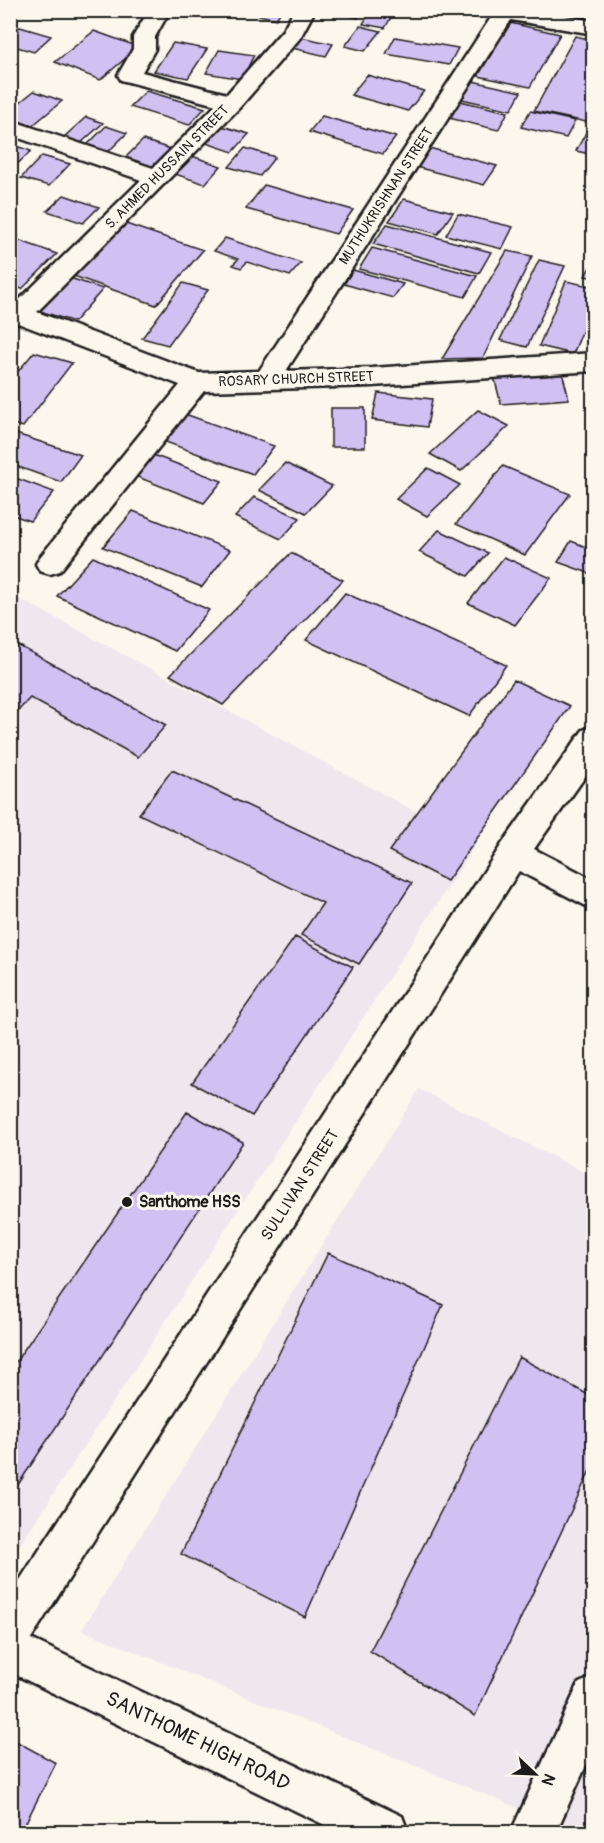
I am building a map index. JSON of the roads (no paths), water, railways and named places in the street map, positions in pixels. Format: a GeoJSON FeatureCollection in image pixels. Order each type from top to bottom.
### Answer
{"type":"FeatureCollection","features":[{"type":"Feature","properties":{"kind":"street"},"geometry":{"type":"LineString","coordinates":[[160,10],[144,37],[144,49],[129,75],[232,102]]}},
{"type":"Feature","properties":{"kind":"street","name":"S. AHMED HUSSAIN STREET"},"geometry":{"type":"LineString","coordinates":[[15,313],[232,102],[292,33],[305,10]]}},
{"type":"Feature","properties":{"kind":"street"},"geometry":{"type":"LineString","coordinates":[[499,11],[594,28]]}},
{"type":"Feature","properties":{"kind":"street","name":"MUTHUKRISHNAN STREET"},"geometry":{"type":"LineString","coordinates":[[267,380],[499,11]]}},
{"type":"Feature","properties":{"kind":"street"},"geometry":{"type":"LineString","coordinates":[[10,127],[156,177]]}},
{"type":"Feature","properties":{"kind":"street","name":"ROSARY CHURCH STREET"},"geometry":{"type":"LineString","coordinates":[[15,313],[197,382],[372,378],[594,362]]}},
{"type":"Feature","properties":{"kind":"street"},"geometry":{"type":"LineString","coordinates":[[50,564],[197,382]]}},
{"type":"Feature","properties":{"kind":"street","name":"SULLIVAN STREET"},"geometry":{"type":"LineString","coordinates":[[10,1634],[513,853],[594,739]]}},
{"type":"Feature","properties":{"kind":"street"},"geometry":{"type":"LineString","coordinates":[[513,853],[594,896]]}},
{"type":"Feature","properties":{"kind":"street","name":"SANTHOME HIGH ROAD"},"geometry":{"type":"LineString","coordinates":[[10,1650],[386,1833]]}},
{"type":"Feature","properties":{"kind":"street"},"geometry":{"type":"LineString","coordinates":[[533,1833],[580,1759],[594,1698]]}},
{"type":"Feature","properties":{"kind":"place","name":"Santhome HSS"},"geometry":{"type":"Point","coordinates":[127,1202]}}]}
